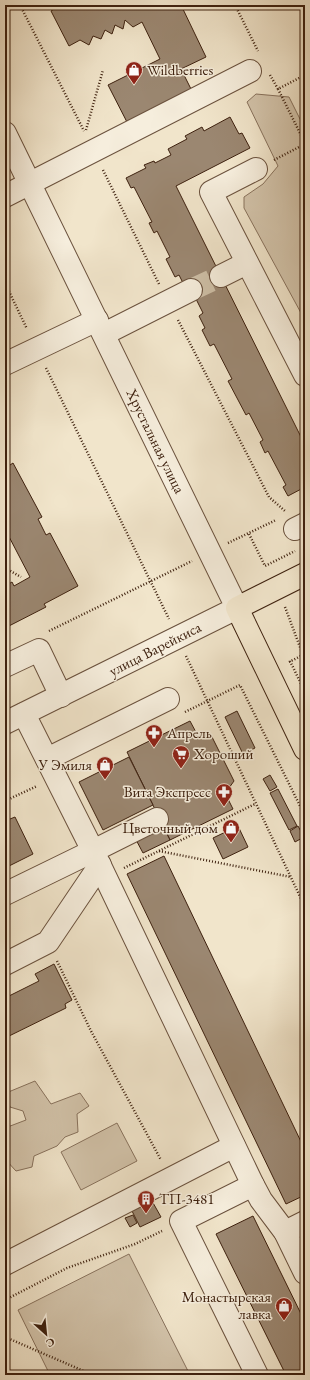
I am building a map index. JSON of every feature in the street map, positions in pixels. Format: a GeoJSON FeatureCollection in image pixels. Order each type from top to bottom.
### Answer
{"type":"FeatureCollection","features":[{"type":"Feature","properties":{"kind":"main road","name":"улица Варейкиса"},"geometry":{"type":"LineString","coordinates":[[237,608],[305,574]]}},
{"type":"Feature","properties":{"kind":"main road","name":"Хрустальная улица"},"geometry":{"type":"LineString","coordinates":[[237,608],[305,749]]}},
{"type":"Feature","properties":{"kind":"street"},"geometry":{"type":"LineString","coordinates":[[5,196],[250,71]]}},
{"type":"Feature","properties":{"kind":"street","name":"Хрустальная улица"},"geometry":{"type":"LineString","coordinates":[[5,133],[237,608]]}},
{"type":"Feature","properties":{"kind":"street"},"geometry":{"type":"LineString","coordinates":[[256,169],[212,192],[305,374]]}},
{"type":"Feature","properties":{"kind":"street"},"geometry":{"type":"LineString","coordinates":[[221,276],[247,262]]}},
{"type":"Feature","properties":{"kind":"street"},"geometry":{"type":"LineString","coordinates":[[5,364],[36,349],[168,302],[192,290]]}},
{"type":"Feature","properties":{"kind":"street","name":"улица Варейкиса"},"geometry":{"type":"LineString","coordinates":[[5,723],[237,608]]}},
{"type":"Feature","properties":{"kind":"street"},"geometry":{"type":"LineString","coordinates":[[5,666],[39,650],[61,696]]}},
{"type":"Feature","properties":{"kind":"street"},"geometry":{"type":"LineString","coordinates":[[47,759],[168,699]]}},
{"type":"Feature","properties":{"kind":"street"},"geometry":{"type":"LineString","coordinates":[[24,714],[99,864],[253,1185],[261,1200],[285,1232],[305,1274]]}},
{"type":"Feature","properties":{"kind":"street"},"geometry":{"type":"LineString","coordinates":[[5,964],[48,942],[99,864],[157,819]]}},
{"type":"Feature","properties":{"kind":"street"},"geometry":{"type":"LineString","coordinates":[[5,894],[99,864]]}},
{"type":"Feature","properties":{"kind":"street"},"geometry":{"type":"LineString","coordinates":[[5,1264],[234,1146]]}},
{"type":"Feature","properties":{"kind":"street"},"geometry":{"type":"LineString","coordinates":[[253,1185],[181,1221],[257,1375]]}},
{"type":"Feature","properties":{"kind":"street"},"geometry":{"type":"LineString","coordinates":[[285,1232],[305,1222]]}},
{"type":"Feature","properties":{"kind":"path"},"geometry":{"type":"LineString","coordinates":[[20,5],[85,134],[103,70]]}},
{"type":"Feature","properties":{"kind":"path"},"geometry":{"type":"LineString","coordinates":[[256,169],[305,144],[278,89]]}},
{"type":"Feature","properties":{"kind":"path"},"geometry":{"type":"LineString","coordinates":[[93,151],[168,302],[269,497],[296,522]]}},
{"type":"Feature","properties":{"kind":"path"},"geometry":{"type":"LineString","coordinates":[[5,283],[6,288],[151,581],[304,905]]}},
{"type":"Feature","properties":{"kind":"path"},"geometry":{"type":"LineString","coordinates":[[48,632],[248,534],[296,522]]}},
{"type":"Feature","properties":{"kind":"path"},"geometry":{"type":"LineString","coordinates":[[248,534],[265,566],[297,550]]}},
{"type":"Feature","properties":{"kind":"path"},"geometry":{"type":"LineString","coordinates":[[5,568],[21,577]]}},
{"type":"Feature","properties":{"kind":"path"},"geometry":{"type":"LineString","coordinates":[[283,604],[304,654],[285,663]]}},
{"type":"Feature","properties":{"kind":"path"},"geometry":{"type":"LineString","coordinates":[[290,661],[305,692]]}},
{"type":"Feature","properties":{"kind":"path"},"geometry":{"type":"LineString","coordinates":[[187,711],[240,685],[305,816]]}},
{"type":"Feature","properties":{"kind":"path"},"geometry":{"type":"LineString","coordinates":[[99,864],[158,851],[255,804]]}},
{"type":"Feature","properties":{"kind":"path"},"geometry":{"type":"LineString","coordinates":[[158,851],[291,877]]}},
{"type":"Feature","properties":{"kind":"path"},"geometry":{"type":"LineString","coordinates":[[304,905],[305,893]]}},
{"type":"Feature","properties":{"kind":"path"},"geometry":{"type":"LineString","coordinates":[[48,942],[91,1031],[170,1179]]}},
{"type":"Feature","properties":{"kind":"path"},"geometry":{"type":"LineString","coordinates":[[5,1300],[67,1268],[135,1244],[181,1221]]}},
{"type":"Feature","properties":{"kind":"path"},"geometry":{"type":"LineString","coordinates":[[5,1337],[93,1375]]}},
{"type":"Feature","properties":{"kind":"shaded area"},"geometry":{"type":"Polygon","coordinates":[[[256,94],[289,97],[305,129],[305,313],[301,313],[244,208],[244,197],[263,184],[278,166],[247,102],[256,94]]]}},
{"type":"Feature","properties":{"kind":"shaded area"},"geometry":{"type":"Polygon","coordinates":[[[35,1081],[51,1104],[80,1093],[89,1106],[77,1114],[78,1132],[65,1137],[57,1146],[34,1156],[32,1167],[16,1171],[5,1159],[5,1128],[26,1120],[23,1111],[10,1107],[6,1093],[35,1081]]]}},
{"type":"Feature","properties":{"kind":"shaded area"},"geometry":{"type":"Polygon","coordinates":[[[117,1123],[137,1161],[81,1190],[61,1152],[117,1123]]]}},
{"type":"Feature","properties":{"kind":"shaded area"},"geometry":{"type":"Polygon","coordinates":[[[129,1254],[190,1375],[50,1375],[18,1310],[129,1254]]]}},
{"type":"Feature","properties":{"kind":"building"},"geometry":{"type":"Polygon","coordinates":[[[61,5],[181,5],[206,57],[181,69],[193,93],[129,126],[108,85],[160,59],[142,22],[133,27],[125,20],[123,29],[115,25],[112,34],[105,30],[101,39],[93,36],[89,45],[80,40],[69,46],[51,11],[61,5]]]}},
{"type":"Feature","properties":{"kind":"building"},"geometry":{"type":"Polygon","coordinates":[[[230,117],[239,134],[242,133],[250,148],[176,186],[305,445],[305,487],[288,496],[283,487],[286,485],[268,451],[265,453],[260,442],[263,440],[249,413],[246,415],[228,381],[232,379],[214,344],[210,346],[202,330],[205,328],[199,316],[203,313],[187,281],[183,283],[179,275],[175,277],[166,259],[170,257],[157,231],[154,233],[149,223],[152,222],[134,187],[131,188],[126,178],[146,168],[144,165],[154,161],[155,163],[171,155],[168,149],[187,139],[185,136],[202,127],[204,131],[230,117]]]}},
{"type":"Feature","properties":{"kind":"building"},"geometry":{"type":"Polygon","coordinates":[[[5,455],[10,465],[13,463],[42,517],[38,519],[46,535],[50,533],[78,586],[44,604],[46,607],[5,628],[5,586],[12,582],[14,586],[30,577],[5,529],[5,455]]]}},
{"type":"Feature","properties":{"kind":"building"},"geometry":{"type":"Polygon","coordinates":[[[237,711],[255,748],[243,754],[225,717],[237,711]]]}},
{"type":"Feature","properties":{"kind":"building","name":"Хороший"},"geometry":{"type":"Polygon","coordinates":[[[190,721],[198,736],[203,734],[211,735],[234,781],[229,788],[224,791],[233,809],[170,840],[127,752],[190,721]]]}},
{"type":"Feature","properties":{"kind":"building"},"geometry":{"type":"Polygon","coordinates":[[[129,757],[153,805],[103,830],[79,782],[129,757]]]}},
{"type":"Feature","properties":{"kind":"building"},"geometry":{"type":"Polygon","coordinates":[[[270,775],[277,787],[270,791],[263,779],[270,775]]]}},
{"type":"Feature","properties":{"kind":"building"},"geometry":{"type":"Polygon","coordinates":[[[278,789],[297,826],[289,830],[270,793],[278,789]]]}},
{"type":"Feature","properties":{"kind":"building"},"geometry":{"type":"Polygon","coordinates":[[[15,817],[33,854],[5,868],[5,821],[15,817]]]}},
{"type":"Feature","properties":{"kind":"building"},"geometry":{"type":"Polygon","coordinates":[[[161,822],[170,840],[143,853],[134,836],[161,822]]]}},
{"type":"Feature","properties":{"kind":"building","name":"Цветочный дом"},"geometry":{"type":"Polygon","coordinates":[[[238,826],[248,847],[223,859],[213,838],[238,826]]]}},
{"type":"Feature","properties":{"kind":"building"},"geometry":{"type":"Polygon","coordinates":[[[298,826],[304,837],[295,842],[290,831],[298,826]]]}},
{"type":"Feature","properties":{"kind":"building"},"geometry":{"type":"Polygon","coordinates":[[[164,856],[305,1150],[305,1195],[286,1204],[127,874],[164,856]]]}},
{"type":"Feature","properties":{"kind":"building"},"geometry":{"type":"Polygon","coordinates":[[[54,964],[72,1000],[65,1004],[66,1008],[5,1038],[5,998],[39,981],[35,974],[54,964]]]}},
{"type":"Feature","properties":{"kind":"building","name":"ТП-3481"},"geometry":{"type":"Polygon","coordinates":[[[152,1201],[161,1217],[140,1227],[132,1211],[152,1201]]]}},
{"type":"Feature","properties":{"kind":"building"},"geometry":{"type":"Polygon","coordinates":[[[133,1215],[137,1223],[130,1227],[125,1218],[133,1215]]]}},
{"type":"Feature","properties":{"kind":"building"},"geometry":{"type":"Polygon","coordinates":[[[253,1216],[305,1322],[305,1375],[286,1375],[216,1234],[253,1216]]]}},
{"type":"Feature","properties":{"kind":"tunnel"},"geometry":{"type":"LineString","coordinates":[[191,290],[221,276]]}},
{"type":"Feature","properties":{"kind":"place","name":"Wildberries"},"geometry":{"type":"Point","coordinates":[134,85]}},
{"type":"Feature","properties":{"kind":"place","name":"Апрель"},"geometry":{"type":"Point","coordinates":[154,748]}},
{"type":"Feature","properties":{"kind":"place","name":"Хороший"},"geometry":{"type":"Point","coordinates":[181,769]}},
{"type":"Feature","properties":{"kind":"place","name":"У Эмиля"},"geometry":{"type":"Point","coordinates":[105,780]}},
{"type":"Feature","properties":{"kind":"place","name":"Вита Экспресс"},"geometry":{"type":"Point","coordinates":[224,807]}},
{"type":"Feature","properties":{"kind":"place","name":"Цветочный дом"},"geometry":{"type":"Point","coordinates":[231,843]}},
{"type":"Feature","properties":{"kind":"place","name":"ТП-3481"},"geometry":{"type":"Point","coordinates":[146,1214]}},
{"type":"Feature","properties":{"kind":"place","name":"Монастырская лавка"},"geometry":{"type":"Point","coordinates":[284,1321]}}]}
